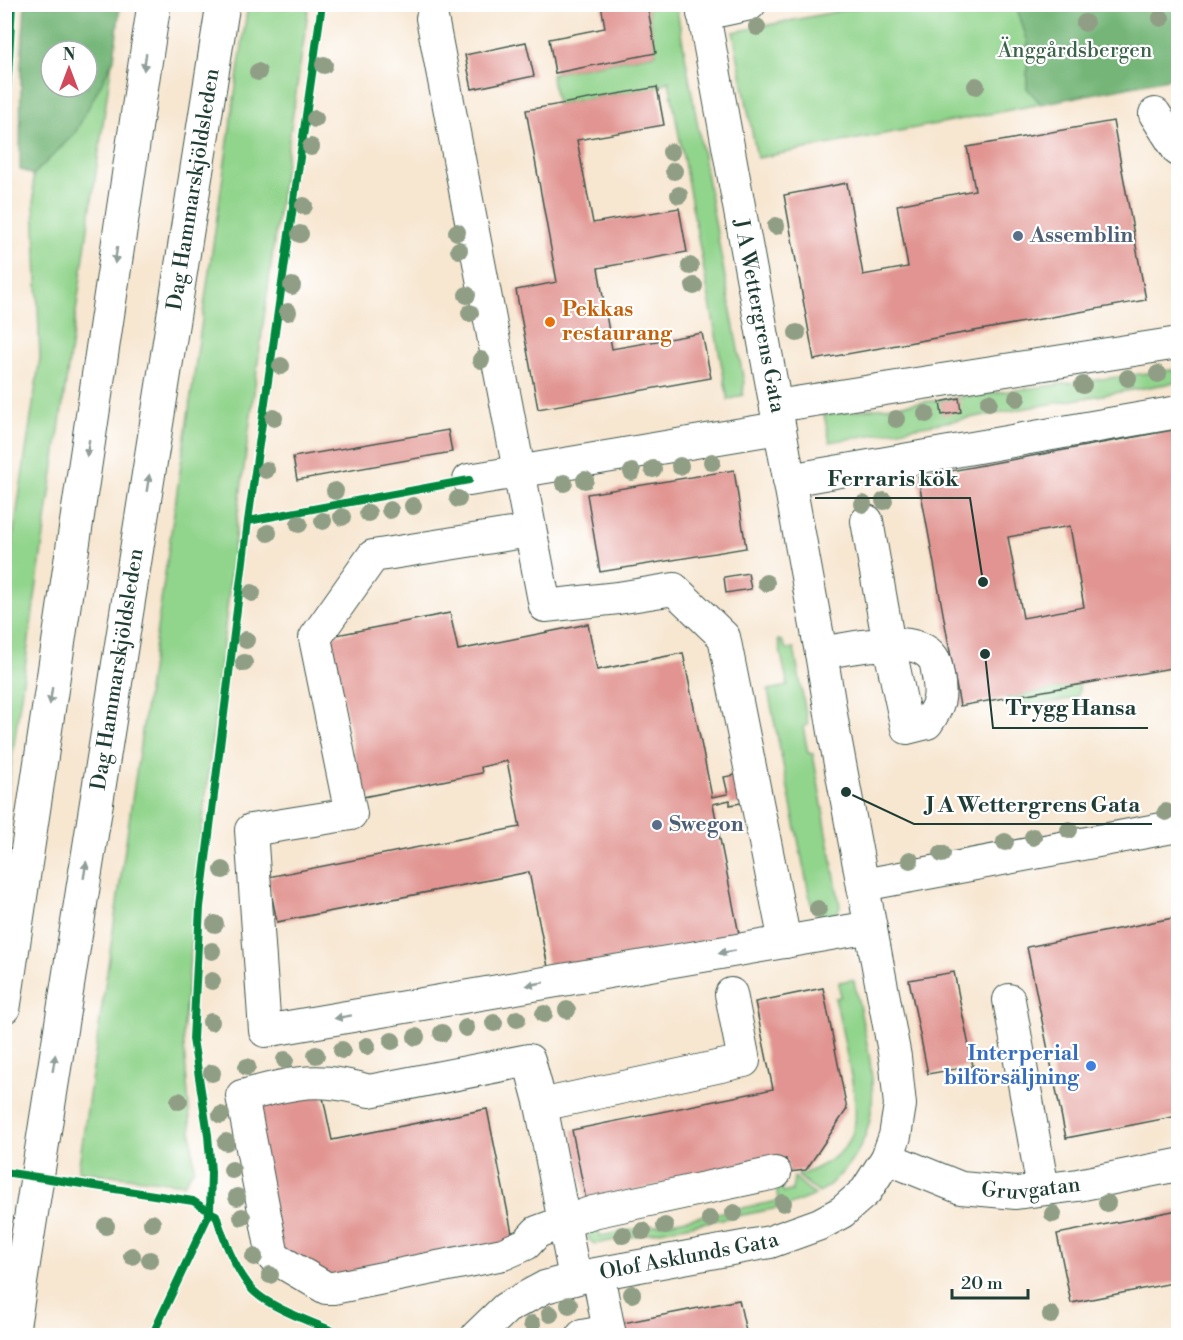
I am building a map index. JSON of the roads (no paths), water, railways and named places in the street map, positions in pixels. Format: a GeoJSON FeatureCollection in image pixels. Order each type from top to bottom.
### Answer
{"type":"FeatureCollection","features":[{"type":"Feature","properties":{"kind":"main road"},"geometry":{"type":"LineString","coordinates":[[4,1007],[154,4]]}},
{"type":"Feature","properties":{"kind":"main road","name":"Dag Hammarskjöldsleden"},"geometry":{"type":"LineString","coordinates":[[12,1335],[223,13]]}},
{"type":"Feature","properties":{"kind":"main road"},"geometry":{"type":"LineString","coordinates":[[18,1335],[29,1221]]}},
{"type":"Feature","properties":{"kind":"street"},"geometry":{"type":"LineString","coordinates":[[702,9],[750,4]]}},
{"type":"Feature","properties":{"kind":"street","name":"J A Wettergrens Gata"},"geometry":{"type":"LineString","coordinates":[[702,9],[895,1057],[900,1105],[895,1136],[887,1158]]}},
{"type":"Feature","properties":{"kind":"street"},"geometry":{"type":"LineString","coordinates":[[432,18],[545,606],[674,589],[724,637],[785,942]]}},
{"type":"Feature","properties":{"kind":"street"},"geometry":{"type":"LineString","coordinates":[[1155,114],[1179,150]]}},
{"type":"Feature","properties":{"kind":"street"},"geometry":{"type":"LineString","coordinates":[[469,480],[778,417],[1179,343]]}},
{"type":"Feature","properties":{"kind":"street"},"geometry":{"type":"LineString","coordinates":[[789,480],[1179,412]]}},
{"type":"Feature","properties":{"kind":"street"},"geometry":{"type":"LineString","coordinates":[[821,653],[889,645],[867,521]]}},
{"type":"Feature","properties":{"kind":"street"},"geometry":{"type":"LineString","coordinates":[[530,531],[373,556],[315,638],[351,813],[251,831],[265,1031],[871,927]]}},
{"type":"Feature","properties":{"kind":"street"},"geometry":{"type":"LineString","coordinates":[[863,885],[1179,826]]}},
{"type":"Feature","properties":{"kind":"street"},"geometry":{"type":"LineString","coordinates":[[541,1105],[744,1061],[731,994]]}},
{"type":"Feature","properties":{"kind":"street"},"geometry":{"type":"LineString","coordinates":[[1009,1000],[1043,1190]]}},
{"type":"Feature","properties":{"kind":"street"},"geometry":{"type":"LineString","coordinates":[[600,1334],[587,1276],[564,1222],[541,1105],[529,1060],[369,1091],[349,1085],[320,1081],[286,1084],[242,1096],[273,1257],[326,1288],[504,1254],[526,1244],[537,1232],[564,1222],[593,1212],[775,1173]]}},
{"type":"Feature","properties":{"kind":"street","name":"Gruvgatan"},"geometry":{"type":"LineString","coordinates":[[887,1158],[961,1188],[1016,1193],[1078,1185],[1179,1165]]}},
{"type":"Feature","properties":{"kind":"street","name":"Olof Asklunds Gata"},"geometry":{"type":"LineString","coordinates":[[477,1335],[506,1308],[545,1287],[587,1276],[770,1242],[820,1224],[842,1212],[866,1191],[887,1158]]}},
{"type":"Feature","properties":{"kind":"place","name":"Assemblin"},"geometry":{"type":"Point","coordinates":[1018,236]}},
{"type":"Feature","properties":{"kind":"place","name":"Pekkas restaurang"},"geometry":{"type":"Point","coordinates":[550,322]}},
{"type":"Feature","properties":{"kind":"place","name":"Ferraris kök"},"geometry":{"type":"Point","coordinates":[983,582]}},
{"type":"Feature","properties":{"kind":"place","name":"Trygg Hansa"},"geometry":{"type":"Point","coordinates":[985,654]}},
{"type":"Feature","properties":{"kind":"place","name":"J A Wettergrens Gata"},"geometry":{"type":"Point","coordinates":[846,792]}},
{"type":"Feature","properties":{"kind":"place","name":"Swegon"},"geometry":{"type":"Point","coordinates":[657,825]}},
{"type":"Feature","properties":{"kind":"place","name":"Interperial bilförsäljning"},"geometry":{"type":"Point","coordinates":[1091,1066]}},
{"type":"Feature","properties":{"kind":"park label","name":"Änggårdsbergen"},"geometry":{"type":"Point","coordinates":[1075,51]}}]}
